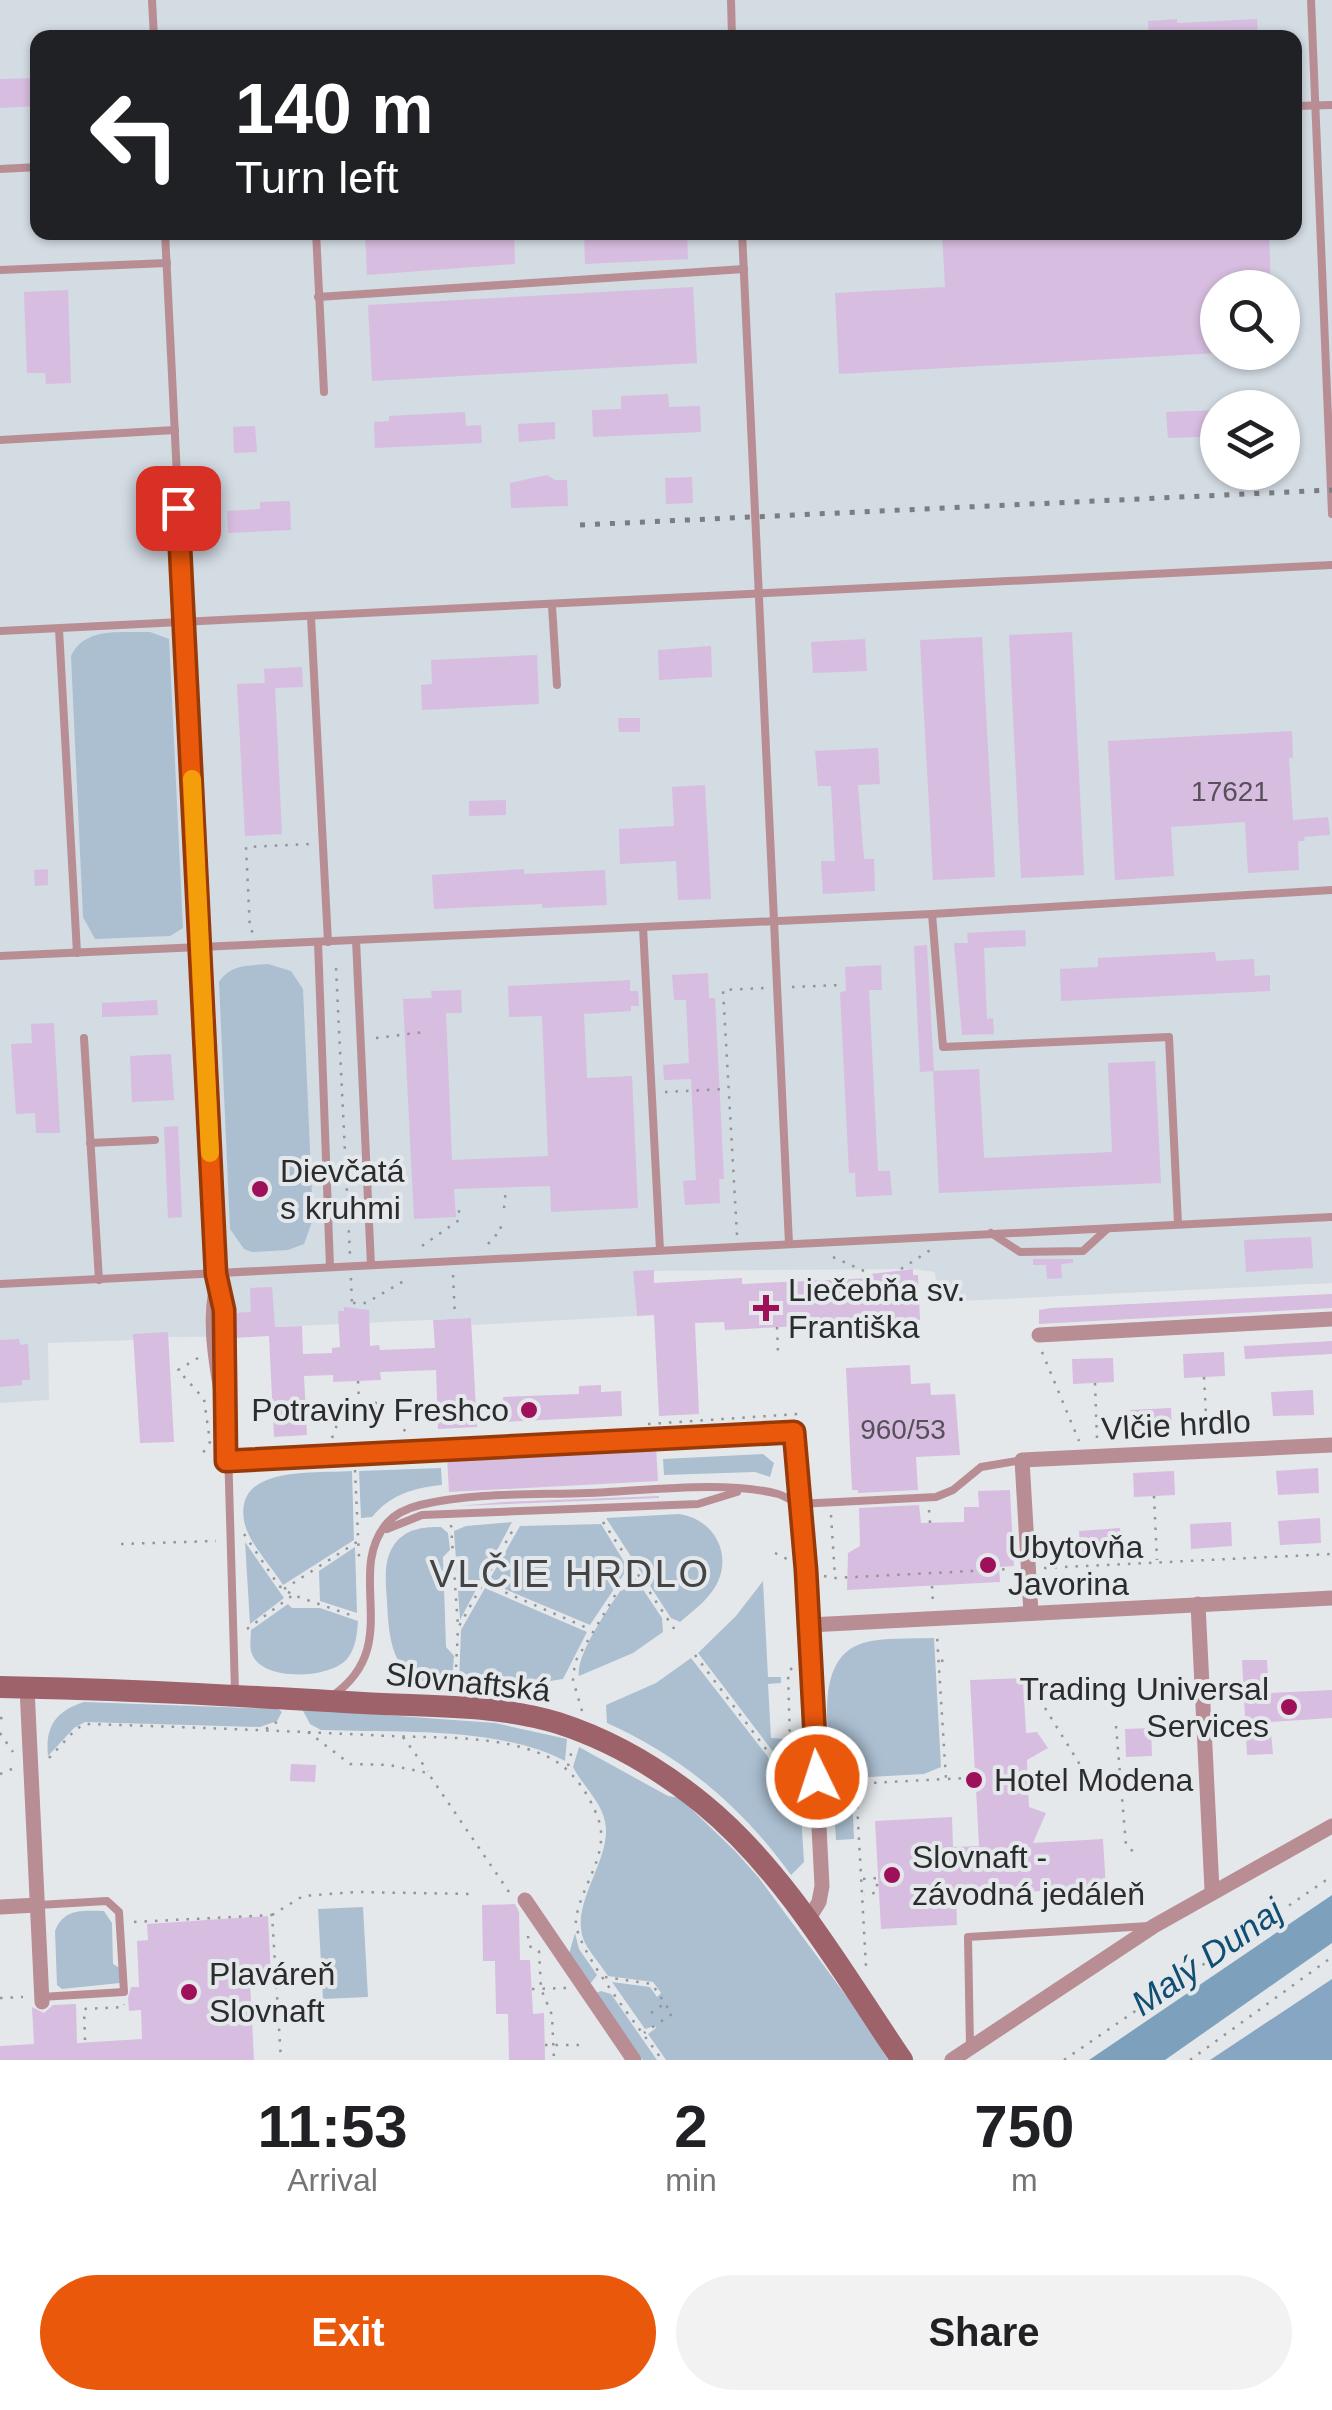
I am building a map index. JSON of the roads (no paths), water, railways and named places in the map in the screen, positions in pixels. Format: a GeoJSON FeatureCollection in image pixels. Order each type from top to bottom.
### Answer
{"type":"FeatureCollection","features":[{"type":"Feature","properties":{"kind":"main road","name":"Slovnaftská"},"geometry":{"type":"LineString","coordinates":[[0,1687],[235,1695],[496,1711],[555,1722],[650,1766],[704,1805],[741,1839],[807,1922],[902,2060]]}},
{"type":"Feature","properties":{"kind":"street"},"geometry":{"type":"LineString","coordinates":[[1040,1335],[1332,1319]]}},
{"type":"Feature","properties":{"kind":"street","name":"Vlčie hrdlo"},"geometry":{"type":"LineString","coordinates":[[1022,1460],[1332,1445]]}},
{"type":"Feature","properties":{"kind":"street"},"geometry":{"type":"LineString","coordinates":[[1022,1460],[1032,1613]]}},
{"type":"Feature","properties":{"kind":"street"},"geometry":{"type":"LineString","coordinates":[[798,1504],[809,1624],[822,1886],[819,1902],[807,1922]]}},
{"type":"Feature","properties":{"kind":"street"},"geometry":{"type":"LineString","coordinates":[[809,1624],[1332,1598]]}},
{"type":"Feature","properties":{"kind":"street"},"geometry":{"type":"LineString","coordinates":[[1198,1604],[1212,1890]]}},
{"type":"Feature","properties":{"kind":"street"},"geometry":{"type":"LineString","coordinates":[[27,1688],[42,2000]]}},
{"type":"Feature","properties":{"kind":"street"},"geometry":{"type":"LineString","coordinates":[[952,2060],[1212,1890],[1332,1826]]}},
{"type":"Feature","properties":{"kind":"street"},"geometry":{"type":"LineString","coordinates":[[519,1898],[634,2060]]}},
{"type":"Feature","properties":{"kind":"street"},"geometry":{"type":"LineString","coordinates":[[0,1907],[38,1905]]}},
{"type":"Feature","properties":{"kind":"lane"},"geometry":{"type":"LineString","coordinates":[[152,0],[154,30]]}},
{"type":"Feature","properties":{"kind":"lane"},"geometry":{"type":"LineString","coordinates":[[731,0],[732,30]]}},
{"type":"Feature","properties":{"kind":"lane"},"geometry":{"type":"LineString","coordinates":[[1311,0],[1332,514]]}},
{"type":"Feature","properties":{"kind":"lane"},"geometry":{"type":"LineString","coordinates":[[1302,106],[1332,104]]}},
{"type":"Feature","properties":{"kind":"lane"},"geometry":{"type":"LineString","coordinates":[[0,169],[30,167]]}},
{"type":"Feature","properties":{"kind":"lane"},"geometry":{"type":"LineString","coordinates":[[166,240],[216,1274],[224,1310],[235,1695]]}},
{"type":"Feature","properties":{"kind":"lane"},"geometry":{"type":"LineString","coordinates":[[316,240],[324,392]]}},
{"type":"Feature","properties":{"kind":"lane"},"geometry":{"type":"LineString","coordinates":[[742,240],[790,1244]]}},
{"type":"Feature","properties":{"kind":"lane"},"geometry":{"type":"LineString","coordinates":[[0,270],[167,262]]}},
{"type":"Feature","properties":{"kind":"lane"},"geometry":{"type":"LineString","coordinates":[[318,297],[744,269]]}},
{"type":"Feature","properties":{"kind":"lane"},"geometry":{"type":"LineString","coordinates":[[0,440],[175,430]]}},
{"type":"Feature","properties":{"kind":"lane"},"geometry":{"type":"LineString","coordinates":[[0,631],[1332,565]]}},
{"type":"Feature","properties":{"kind":"lane"},"geometry":{"type":"LineString","coordinates":[[552,606],[557,685]]}},
{"type":"Feature","properties":{"kind":"lane"},"geometry":{"type":"LineString","coordinates":[[312,617],[322,843],[330,1267]]}},
{"type":"Feature","properties":{"kind":"lane"},"geometry":{"type":"LineString","coordinates":[[59,629],[78,953]]}},
{"type":"Feature","properties":{"kind":"lane"},"geometry":{"type":"LineString","coordinates":[[0,956],[932,914],[1332,890]]}},
{"type":"Feature","properties":{"kind":"lane"},"geometry":{"type":"LineString","coordinates":[[932,914],[943,1047],[1169,1037],[1178,1224]]}},
{"type":"Feature","properties":{"kind":"lane"},"geometry":{"type":"LineString","coordinates":[[643,927],[660,1250]]}},
{"type":"Feature","properties":{"kind":"lane"},"geometry":{"type":"LineString","coordinates":[[356,940],[370,1265]]}},
{"type":"Feature","properties":{"kind":"lane"},"geometry":{"type":"LineString","coordinates":[[84,1038],[98,1280]]}},
{"type":"Feature","properties":{"kind":"lane"},"geometry":{"type":"LineString","coordinates":[[90,1143],[155,1140]]}},
{"type":"Feature","properties":{"kind":"lane"},"geometry":{"type":"LineString","coordinates":[[0,1284],[1332,1217]]}},
{"type":"Feature","properties":{"kind":"lane"},"geometry":{"type":"LineString","coordinates":[[991,1233],[1020,1252],[1083,1251],[1108,1229]]}},
{"type":"Feature","properties":{"kind":"lane"},"geometry":{"type":"LineString","coordinates":[[216,1274],[208,1302],[226,1442]]}},
{"type":"Feature","properties":{"kind":"lane"},"geometry":{"type":"LineString","coordinates":[[226,1461],[794,1432],[798,1504]]}},
{"type":"Feature","properties":{"kind":"lane","name":"Vlčie hrdlo"},"geometry":{"type":"LineString","coordinates":[[379,1534],[402,1511],[439,1501],[691,1488],[780,1494],[798,1504],[936,1497],[953,1490],[981,1467],[1022,1460]]}},
{"type":"Feature","properties":{"kind":"lane"},"geometry":{"type":"LineString","coordinates":[[324,1701],[346,1684],[366,1656],[370,1642],[372,1561],[379,1534],[402,1520],[422,1515],[698,1504],[741,1490]]}},
{"type":"Feature","properties":{"kind":"lane"},"geometry":{"type":"LineString","coordinates":[[38,1905],[107,1901],[119,1912],[124,1992],[42,2000]]}},
{"type":"Feature","properties":{"kind":"lane"},"geometry":{"type":"LineString","coordinates":[[970,2047],[968,1937],[1154,1926]]}},
{"type":"Feature","properties":{"kind":"railway"},"geometry":{"type":"LineString","coordinates":[[580,525],[1332,490]]}},
{"type":"Feature","properties":{"kind":"place","name":"Dievčatá s kruhmi"},"geometry":{"type":"Point","coordinates":[260,1189]}},
{"type":"Feature","properties":{"kind":"place","name":"Liečebňa sv. Františka"},"geometry":{"type":"Point","coordinates":[766,1308]}},
{"type":"Feature","properties":{"kind":"place","name":"Potraviny Freshco"},"geometry":{"type":"Point","coordinates":[529,1410]}},
{"type":"Feature","properties":{"kind":"place","name":"Ubytovňa Javorina"},"geometry":{"type":"Point","coordinates":[988,1565]}},
{"type":"Feature","properties":{"kind":"place","name":"Trading Universal Services"},"geometry":{"type":"Point","coordinates":[1289,1707]}},
{"type":"Feature","properties":{"kind":"place","name":"Hotel Modena"},"geometry":{"type":"Point","coordinates":[974,1780]}},
{"type":"Feature","properties":{"kind":"place","name":"Slovnaft - závodná jedáleň"},"geometry":{"type":"Point","coordinates":[892,1875]}},
{"type":"Feature","properties":{"kind":"place","name":"Plaváreň Slovnaft"},"geometry":{"type":"Point","coordinates":[189,1992]}},
{"type":"Feature","properties":{"kind":"district","name":"VLČIE HRDLO"},"geometry":{"type":"Point","coordinates":[570,1574]}},
{"type":"Feature","properties":{"kind":"water label","name":"Malý Dunaj"},"geometry":{"type":"Point","coordinates":[1207,1957]}}]}
